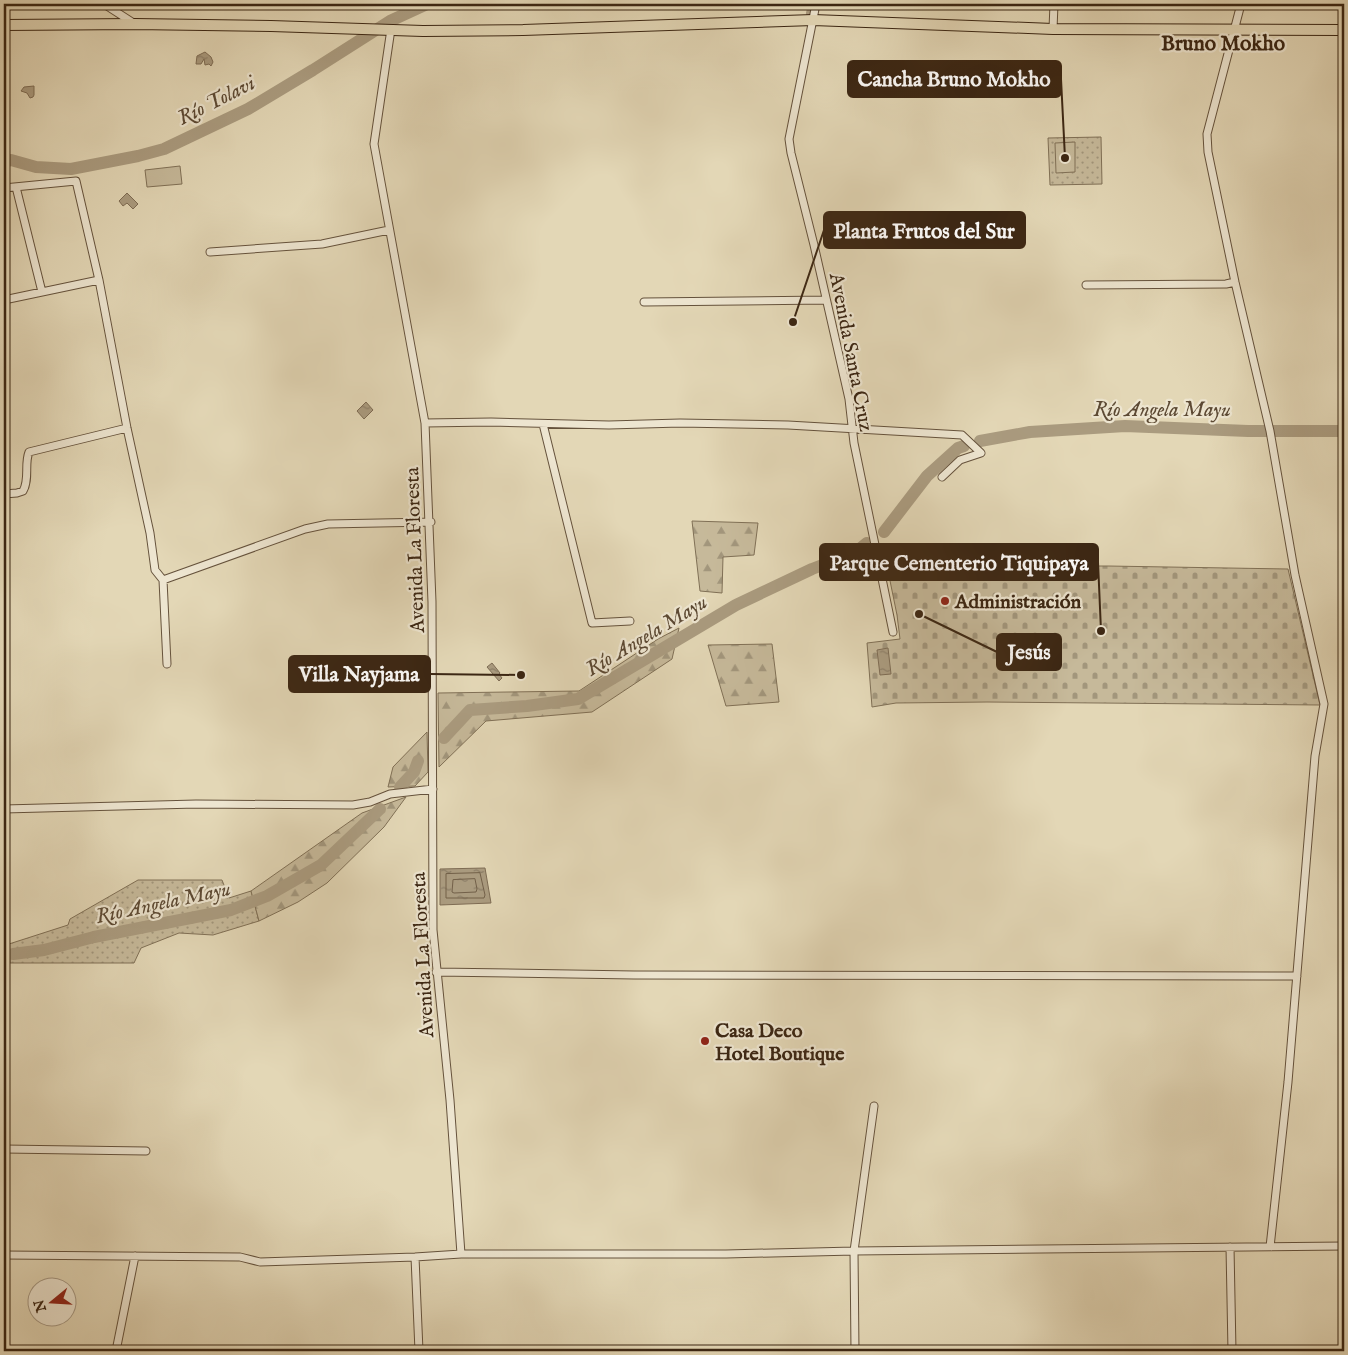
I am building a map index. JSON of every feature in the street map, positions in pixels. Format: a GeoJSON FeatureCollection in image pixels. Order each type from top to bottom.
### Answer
{"type":"FeatureCollection","features":[{"type":"Feature","properties":{"kind":"main road"},"geometry":{"type":"LineString","coordinates":[[4,25],[135,24],[423,31],[513,30],[813,20],[1052,29],[1344,30]]}},
{"type":"Feature","properties":{"kind":"street"},"geometry":{"type":"LineString","coordinates":[[104,4],[135,24]]}},
{"type":"Feature","properties":{"kind":"street","name":"Avenida Santa Cruz"},"geometry":{"type":"LineString","coordinates":[[816,4],[789,139],[849,399],[854,443],[874,533],[878,564],[894,632]]}},
{"type":"Feature","properties":{"kind":"street"},"geometry":{"type":"LineString","coordinates":[[1052,29],[1054,4]]}},
{"type":"Feature","properties":{"kind":"street"},"geometry":{"type":"LineString","coordinates":[[1241,4],[1206,134],[1208,152],[1235,282],[1270,431],[1293,568],[1324,704],[1315,756],[1297,976],[1270,1247]]}},
{"type":"Feature","properties":{"kind":"street","name":"Avenida La Floresta"},"geometry":{"type":"LineString","coordinates":[[388,29],[374,144],[425,423],[432,602],[433,930],[450,1100],[461,1254]]}},
{"type":"Feature","properties":{"kind":"street"},"geometry":{"type":"LineString","coordinates":[[4,188],[76,181],[99,280],[127,428],[150,533],[155,570],[163,580],[167,664]]}},
{"type":"Feature","properties":{"kind":"street"},"geometry":{"type":"LineString","coordinates":[[16,186],[42,292]]}},
{"type":"Feature","properties":{"kind":"street"},"geometry":{"type":"LineString","coordinates":[[210,252],[322,244],[389,230]]}},
{"type":"Feature","properties":{"kind":"street"},"geometry":{"type":"LineString","coordinates":[[4,300],[99,280]]}},
{"type":"Feature","properties":{"kind":"street"},"geometry":{"type":"LineString","coordinates":[[1086,285],[1226,284],[1235,282]]}},
{"type":"Feature","properties":{"kind":"street"},"geometry":{"type":"LineString","coordinates":[[644,302],[826,300]]}},
{"type":"Feature","properties":{"kind":"street"},"geometry":{"type":"LineString","coordinates":[[425,423],[491,422],[609,425],[690,423],[853,428],[962,435],[981,453],[960,460],[942,478]]}},
{"type":"Feature","properties":{"kind":"street"},"geometry":{"type":"LineString","coordinates":[[543,424],[592,623],[630,621]]}},
{"type":"Feature","properties":{"kind":"street"},"geometry":{"type":"LineString","coordinates":[[4,494],[23,491],[26,486],[27,457],[29,452],[127,428]]}},
{"type":"Feature","properties":{"kind":"street"},"geometry":{"type":"LineString","coordinates":[[163,580],[305,529],[328,524],[430,522]]}},
{"type":"Feature","properties":{"kind":"street"},"geometry":{"type":"LineString","coordinates":[[878,564],[917,548],[934,550],[964,558],[1059,559]]}},
{"type":"Feature","properties":{"kind":"street"},"geometry":{"type":"LineString","coordinates":[[4,809],[196,804],[353,804],[370,802],[390,794],[433,790]]}},
{"type":"Feature","properties":{"kind":"street"},"geometry":{"type":"LineString","coordinates":[[436,972],[634,975],[1297,976]]}},
{"type":"Feature","properties":{"kind":"street"},"geometry":{"type":"LineString","coordinates":[[855,1351],[854,1251],[874,1106]]}},
{"type":"Feature","properties":{"kind":"street"},"geometry":{"type":"LineString","coordinates":[[4,1149],[146,1151]]}},
{"type":"Feature","properties":{"kind":"street"},"geometry":{"type":"LineString","coordinates":[[4,1256],[240,1257],[260,1262],[461,1254],[726,1254],[1344,1246]]}},
{"type":"Feature","properties":{"kind":"street"},"geometry":{"type":"LineString","coordinates":[[1230,1247],[1232,1351]]}},
{"type":"Feature","properties":{"kind":"street"},"geometry":{"type":"LineString","coordinates":[[116,1351],[135,1256]]}},
{"type":"Feature","properties":{"kind":"street"},"geometry":{"type":"LineString","coordinates":[[415,1257],[419,1351]]}},
{"type":"Feature","properties":{"kind":"green space"},"geometry":{"type":"Polygon","coordinates":[[[1101,137],[1102,184],[1050,185],[1048,138],[1101,137]]]}},
{"type":"Feature","properties":{"kind":"green space"},"geometry":{"type":"Polygon","coordinates":[[[1075,142],[1075,172],[1056,173],[1055,143],[1075,142]]]}},
{"type":"Feature","properties":{"kind":"green space"},"geometry":{"type":"Polygon","coordinates":[[[180,166],[182,184],[147,187],[145,170],[180,166]]]}},
{"type":"Feature","properties":{"kind":"green space"},"geometry":{"type":"Polygon","coordinates":[[[692,521],[758,523],[754,555],[723,557],[722,593],[700,591],[692,521]]]}},
{"type":"Feature","properties":{"kind":"green space"},"geometry":{"type":"Polygon","coordinates":[[[887,566],[1108,566],[1288,569],[1320,705],[987,702],[896,703],[872,707],[867,643],[900,639],[887,566]]]}},
{"type":"Feature","properties":{"kind":"green space"},"geometry":{"type":"Polygon","coordinates":[[[679,628],[672,659],[592,712],[486,721],[439,767],[438,693],[579,691],[658,639],[679,628]]]}},
{"type":"Feature","properties":{"kind":"green space"},"geometry":{"type":"Polygon","coordinates":[[[772,644],[779,702],[726,706],[708,645],[772,644]]]}},
{"type":"Feature","properties":{"kind":"green space"},"geometry":{"type":"Polygon","coordinates":[[[427,732],[428,772],[415,786],[388,787],[393,767],[427,732]]]}},
{"type":"Feature","properties":{"kind":"green space"},"geometry":{"type":"Polygon","coordinates":[[[406,797],[384,827],[327,883],[298,902],[259,921],[251,891],[362,813],[406,797]]]}},
{"type":"Feature","properties":{"kind":"green space"},"geometry":{"type":"Polygon","coordinates":[[[138,880],[222,880],[229,898],[251,891],[259,921],[213,935],[179,933],[141,948],[134,963],[10,963],[9,944],[68,925],[70,919],[138,880]]]}},
{"type":"Feature","properties":{"kind":"water"},"geometry":{"type":"Polygon","coordinates":[[[205,52],[211,57],[213,62],[211,66],[209,64],[205,65],[204,59],[201,64],[196,64],[197,56],[205,52]]]}},
{"type":"Feature","properties":{"kind":"water"},"geometry":{"type":"Polygon","coordinates":[[[34,86],[33,97],[30,98],[27,93],[21,91],[24,87],[34,86]]]}},
{"type":"Feature","properties":{"kind":"water"},"geometry":{"type":"Polygon","coordinates":[[[127,193],[138,204],[133,209],[127,203],[123,206],[119,201],[127,193]]]}},
{"type":"Feature","properties":{"kind":"water"},"geometry":{"type":"Polygon","coordinates":[[[366,402],[373,410],[364,419],[357,411],[366,402]]]}},
{"type":"Feature","properties":{"kind":"water"},"geometry":{"type":"Polygon","coordinates":[[[888,648],[891,674],[880,675],[877,650],[888,648]]]}},
{"type":"Feature","properties":{"kind":"water"},"geometry":{"type":"Polygon","coordinates":[[[492,663],[502,678],[499,681],[487,667],[492,663]]]}},
{"type":"Feature","properties":{"kind":"water"},"geometry":{"type":"Polygon","coordinates":[[[485,868],[491,903],[440,905],[440,869],[485,868]]]}},
{"type":"Feature","properties":{"kind":"waterway","name":"Río Tolavi"},"geometry":{"type":"LineString","coordinates":[[4,162],[11,160],[36,167],[71,169],[164,149],[248,109],[390,21],[427,4]]}},
{"type":"Feature","properties":{"kind":"waterway"},"geometry":{"type":"LineString","coordinates":[[810,13],[812,4]]}},
{"type":"Feature","properties":{"kind":"waterway","name":"Río Angela Mayu"},"geometry":{"type":"LineString","coordinates":[[980,441],[1030,432],[1125,426],[1248,431],[1344,431]]}},
{"type":"Feature","properties":{"kind":"waterway","name":"Río Angela Mayu"},"geometry":{"type":"LineString","coordinates":[[884,532],[927,476],[958,448],[964,446]]}},
{"type":"Feature","properties":{"kind":"waterway","name":"Río Angela Mayu"},"geometry":{"type":"LineString","coordinates":[[444,738],[470,710],[527,706],[578,699],[736,605],[812,569],[856,552],[867,543]]}},
{"type":"Feature","properties":{"kind":"waterway","name":"Río Angela Mayu"},"geometry":{"type":"LineString","coordinates":[[400,787],[414,772],[418,761]]}},
{"type":"Feature","properties":{"kind":"waterway","name":"Río Angela Mayu"},"geometry":{"type":"LineString","coordinates":[[13,954],[44,950],[94,937],[231,910],[267,896],[321,865],[380,809]]}},
{"type":"Feature","properties":{"kind":"place","name":"Cancha Bruno Mokho"},"geometry":{"type":"Point","coordinates":[1065,158]}},
{"type":"Feature","properties":{"kind":"place","name":"Planta Frutos del Sur"},"geometry":{"type":"Point","coordinates":[793,322]}},
{"type":"Feature","properties":{"kind":"place","name":"Administración"},"geometry":{"type":"Point","coordinates":[945,601]}},
{"type":"Feature","properties":{"kind":"place","name":"Jesús"},"geometry":{"type":"Point","coordinates":[919,614]}},
{"type":"Feature","properties":{"kind":"place","name":"Parque Cementerio Tiquipaya"},"geometry":{"type":"Point","coordinates":[1101,631]}},
{"type":"Feature","properties":{"kind":"place","name":"Villa Nayjama"},"geometry":{"type":"Point","coordinates":[521,675]}},
{"type":"Feature","properties":{"kind":"place","name":"Casa Deco Hotel Boutique"},"geometry":{"type":"Point","coordinates":[705,1041]}},
{"type":"Feature","properties":{"kind":"district","name":"Bruno Mokho"},"geometry":{"type":"Point","coordinates":[1223,43]}}]}
